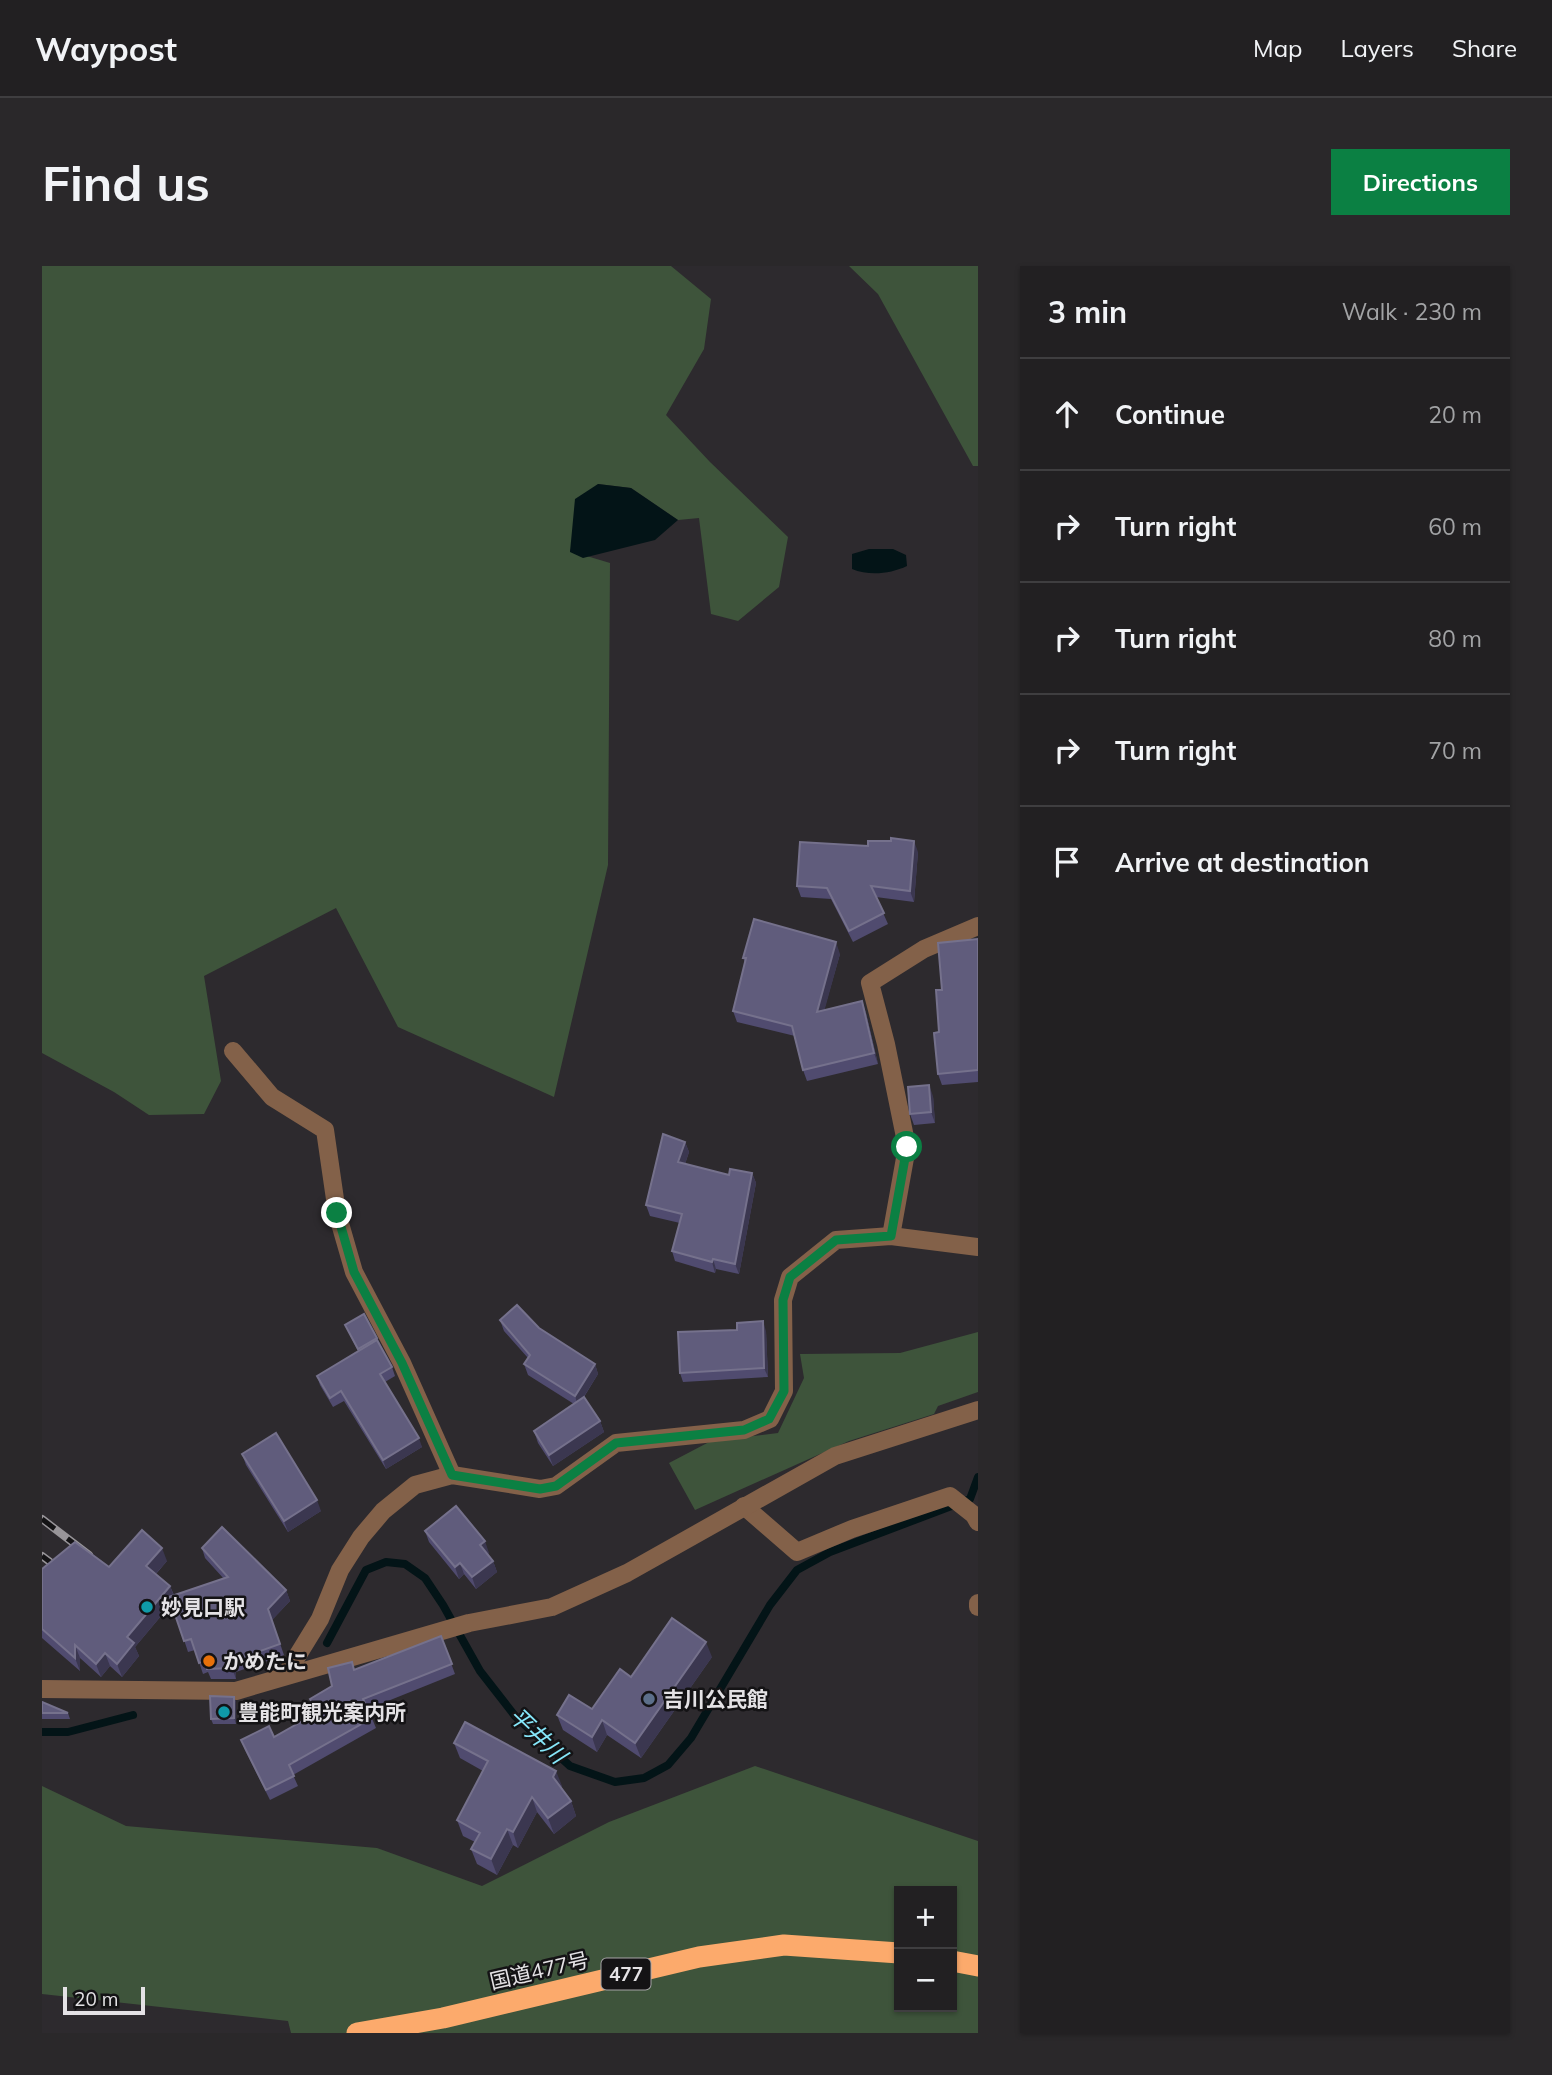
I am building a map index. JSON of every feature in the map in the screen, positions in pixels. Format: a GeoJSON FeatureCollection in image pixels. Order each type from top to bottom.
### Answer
{"type":"FeatureCollection","features":[{"type":"Feature","properties":{"kind":"highway","name":"国道477号"},"geometry":{"type":"LineString","coordinates":[[357,2033],[443,2018],[699,1957],[784,1945],[894,1953]]}},
{"type":"Feature","properties":{"kind":"highway"},"geometry":{"type":"LineString","coordinates":[[957,1962],[978,1966]]}},
{"type":"Feature","properties":{"kind":"street"},"geometry":{"type":"LineString","coordinates":[[891,1236],[907,1147],[886,1044],[870,983],[924,949],[978,926]]}},
{"type":"Feature","properties":{"kind":"street"},"geometry":{"type":"LineString","coordinates":[[233,1051],[272,1097],[325,1130],[337,1213],[354,1272],[402,1363],[452,1475]]}},
{"type":"Feature","properties":{"kind":"street"},"geometry":{"type":"LineString","coordinates":[[285,1676],[320,1619],[340,1570],[361,1537],[383,1511],[415,1485],[452,1475],[540,1489],[556,1486],[616,1443],[744,1430],[769,1419],[784,1391],[783,1300],[790,1277],[836,1240],[891,1236],[978,1247]]}},
{"type":"Feature","properties":{"kind":"street"},"geometry":{"type":"LineString","coordinates":[[42,1689],[236,1691],[469,1623],[552,1607],[627,1573],[835,1456],[978,1409]]}},
{"type":"Feature","properties":{"kind":"street"},"geometry":{"type":"LineString","coordinates":[[744,1506],[797,1552],[852,1529],[950,1496],[976,1519]]}},
{"type":"Feature","properties":{"kind":"green space"},"geometry":{"type":"Polygon","coordinates":[[[42,266],[671,266],[711,299],[704,349],[666,415],[710,462],[788,537],[779,587],[738,621],[711,614],[699,518],[678,520],[631,488],[598,484],[570,551],[610,563],[608,865],[554,1097],[398,1027],[336,908],[204,976],[221,1081],[204,1114],[149,1115],[114,1092],[42,1053],[42,266]]]}},
{"type":"Feature","properties":{"kind":"green space"},"geometry":{"type":"Polygon","coordinates":[[[849,266],[978,266],[978,466],[973,466],[878,294],[849,266]]]}},
{"type":"Feature","properties":{"kind":"green space"},"geometry":{"type":"Polygon","coordinates":[[[978,1332],[978,1392],[938,1406],[934,1414],[849,1441],[695,1510],[669,1463],[711,1441],[778,1433],[804,1378],[800,1354],[900,1353],[978,1332]]]}},
{"type":"Feature","properties":{"kind":"green space"},"geometry":{"type":"Polygon","coordinates":[[[755,1766],[978,1841],[978,2033],[291,2033],[288,2021],[42,1994],[42,1786],[126,1826],[377,1848],[482,1886],[609,1822],[755,1766]]]}},
{"type":"Feature","properties":{"kind":"shaded area"},"geometry":{"type":"Polygon","coordinates":[[[598,484],[631,488],[678,520],[655,540],[583,558],[570,552],[575,499],[598,484]]]}},
{"type":"Feature","properties":{"kind":"shaded area"},"geometry":{"type":"Polygon","coordinates":[[[869,549],[893,549],[906,555],[907,566],[880,573],[865,573],[852,569],[852,554],[869,549]]]}},
{"type":"Feature","properties":{"kind":"building"},"geometry":{"type":"Polygon","coordinates":[[[891,838],[914,841],[910,891],[871,886],[884,913],[849,931],[827,888],[797,886],[800,842],[868,846],[868,841],[891,841],[891,838]]]}},
{"type":"Feature","properties":{"kind":"building"},"geometry":{"type":"Polygon","coordinates":[[[754,919],[836,942],[817,1012],[862,1001],[874,1053],[803,1070],[792,1026],[733,1011],[754,919]]]}},
{"type":"Feature","properties":{"kind":"building"},"geometry":{"type":"Polygon","coordinates":[[[978,939],[978,1070],[938,1074],[934,1033],[939,1032],[936,990],[942,990],[938,943],[978,939]]]}},
{"type":"Feature","properties":{"kind":"building"},"geometry":{"type":"Polygon","coordinates":[[[929,1085],[931,1112],[910,1114],[908,1087],[929,1085]]]}},
{"type":"Feature","properties":{"kind":"building"},"geometry":{"type":"Polygon","coordinates":[[[663,1134],[685,1142],[678,1162],[729,1175],[730,1169],[752,1173],[735,1264],[713,1259],[712,1262],[672,1251],[682,1214],[646,1205],[663,1134]]]}},
{"type":"Feature","properties":{"kind":"building"},"geometry":{"type":"Polygon","coordinates":[[[517,1305],[539,1328],[595,1364],[575,1396],[524,1364],[530,1355],[500,1320],[517,1305]]]}},
{"type":"Feature","properties":{"kind":"building"},"geometry":{"type":"Polygon","coordinates":[[[364,1314],[377,1338],[358,1349],[345,1325],[364,1314]]]}},
{"type":"Feature","properties":{"kind":"building"},"geometry":{"type":"Polygon","coordinates":[[[763,1321],[764,1368],[680,1373],[678,1332],[737,1330],[737,1323],[763,1321]]]}},
{"type":"Feature","properties":{"kind":"building"},"geometry":{"type":"Polygon","coordinates":[[[377,1340],[392,1367],[380,1374],[419,1438],[383,1460],[341,1391],[330,1398],[317,1376],[377,1340]]]}},
{"type":"Feature","properties":{"kind":"building"},"geometry":{"type":"Polygon","coordinates":[[[584,1397],[600,1421],[549,1455],[534,1431],[584,1397]]]}},
{"type":"Feature","properties":{"kind":"building"},"geometry":{"type":"Polygon","coordinates":[[[276,1433],[317,1500],[284,1521],[242,1454],[276,1433]]]}},
{"type":"Feature","properties":{"kind":"building"},"geometry":{"type":"Polygon","coordinates":[[[456,1506],[485,1541],[480,1545],[493,1561],[472,1577],[460,1563],[455,1567],[425,1531],[456,1506]]]}},
{"type":"Feature","properties":{"kind":"building"},"geometry":{"type":"Polygon","coordinates":[[[222,1527],[286,1590],[268,1609],[280,1644],[232,1661],[232,1668],[207,1669],[207,1660],[199,1663],[191,1639],[184,1641],[169,1597],[228,1577],[202,1548],[222,1527]]]}},
{"type":"Feature","properties":{"kind":"building"},"geometry":{"type":"Polygon","coordinates":[[[142,1530],[162,1548],[146,1566],[170,1586],[127,1637],[134,1643],[117,1664],[105,1653],[96,1664],[75,1645],[75,1658],[42,1629],[42,1569],[75,1542],[109,1567],[142,1530]]]}},
{"type":"Feature","properties":{"kind":"building"},"geometry":{"type":"Polygon","coordinates":[[[672,1618],[706,1642],[635,1743],[602,1720],[592,1737],[557,1715],[569,1695],[592,1709],[620,1669],[631,1677],[672,1618]]]}},
{"type":"Feature","properties":{"kind":"building"},"geometry":{"type":"Polygon","coordinates":[[[441,1636],[452,1664],[363,1699],[372,1718],[289,1765],[294,1776],[266,1790],[241,1740],[269,1726],[274,1737],[318,1712],[310,1699],[332,1686],[328,1668],[352,1662],[354,1670],[441,1636]]]}},
{"type":"Feature","properties":{"kind":"building","name":"豊能町観光案内所"},"geometry":{"type":"Polygon","coordinates":[[[210,1696],[234,1697],[234,1718],[211,1719],[210,1696]]]}},
{"type":"Feature","properties":{"kind":"building"},"geometry":{"type":"Polygon","coordinates":[[[42,1702],[68,1713],[42,1713],[42,1702]]]}},
{"type":"Feature","properties":{"kind":"building"},"geometry":{"type":"Polygon","coordinates":[[[465,1722],[556,1771],[553,1777],[571,1801],[548,1818],[532,1797],[513,1832],[507,1829],[491,1859],[471,1849],[480,1833],[457,1820],[488,1761],[454,1743],[465,1722]]]}},
{"type":"Feature","properties":{"kind":"waterway","name":"平井川"},"geometry":{"type":"LineString","coordinates":[[327,1643],[366,1570],[386,1562],[405,1564],[425,1578],[480,1671],[515,1716],[570,1766],[615,1782],[644,1778],[668,1765],[691,1738],[770,1605],[797,1570],[830,1552],[970,1499],[978,1477]]}},
{"type":"Feature","properties":{"kind":"waterway","name":"平井川"},"geometry":{"type":"LineString","coordinates":[[42,1732],[68,1732],[133,1715]]}},
{"type":"Feature","properties":{"kind":"railway"},"geometry":{"type":"LineString","coordinates":[[42,1519],[89,1555]]}},
{"type":"Feature","properties":{"kind":"railway"},"geometry":{"type":"LineString","coordinates":[[42,1556],[66,1574]]}},
{"type":"Feature","properties":{"kind":"place","name":"妙見口駅"},"geometry":{"type":"Point","coordinates":[147,1607]}},
{"type":"Feature","properties":{"kind":"place","name":"かめたに"},"geometry":{"type":"Point","coordinates":[209,1661]}},
{"type":"Feature","properties":{"kind":"place","name":"吉川公民館"},"geometry":{"type":"Point","coordinates":[649,1699]}},
{"type":"Feature","properties":{"kind":"place","name":"豊能町観光案内所"},"geometry":{"type":"Point","coordinates":[224,1712]}},
{"type":"Feature","properties":{"kind":"route"},"geometry":{"type":"LineString","coordinates":[[337,1213],[354,1272],[402,1363],[452,1475],[540,1489],[556,1486],[616,1443],[744,1430],[769,1419],[784,1391],[783,1300],[790,1277],[836,1240],[891,1236],[907,1147]]}}]}
